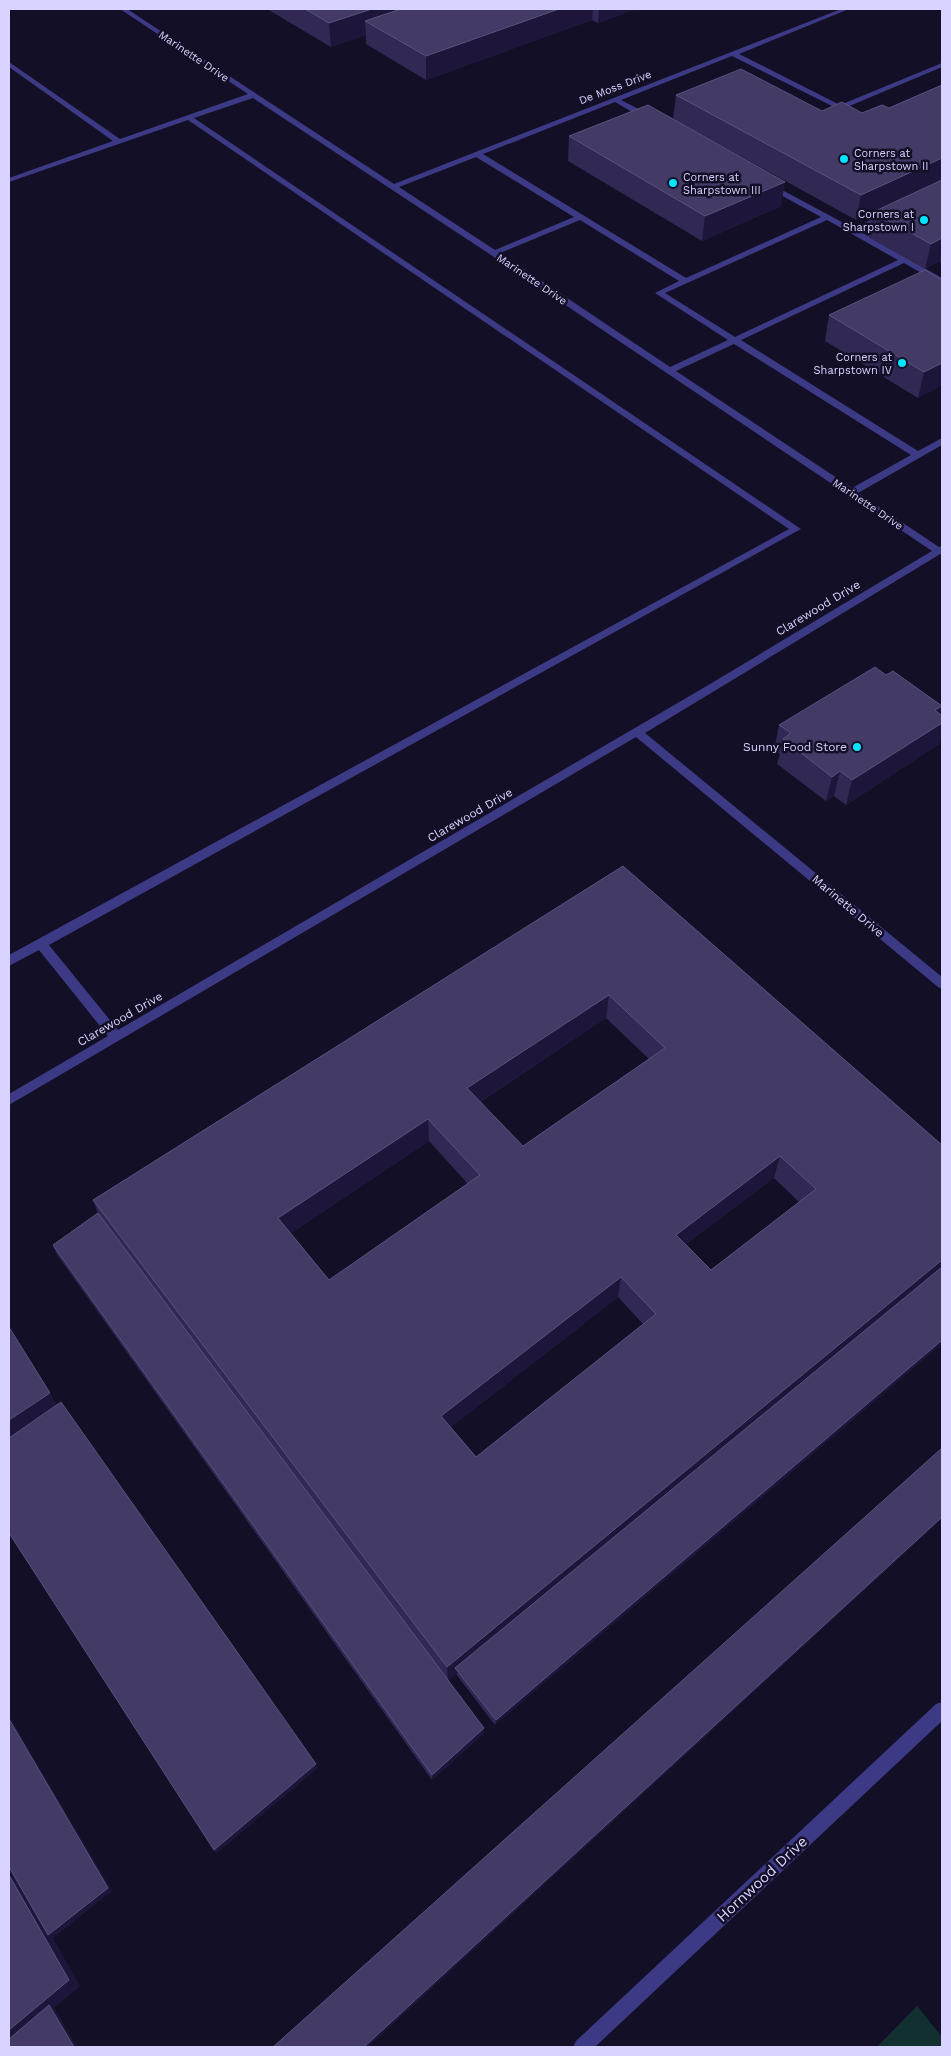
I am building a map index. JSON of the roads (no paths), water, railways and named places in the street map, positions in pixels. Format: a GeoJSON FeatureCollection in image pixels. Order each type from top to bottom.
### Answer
{"type":"FeatureCollection","features":[{"type":"Feature","properties":{"kind":"street","name":"Marinette Drive"},"geometry":{"type":"LineString","coordinates":[[123,9],[851,493],[941,550]]}},
{"type":"Feature","properties":{"kind":"street","name":"De Moss Drive"},"geometry":{"type":"LineString","coordinates":[[392,188],[846,9]]}},
{"type":"Feature","properties":{"kind":"street"},"geometry":{"type":"LineString","coordinates":[[732,53],[840,108],[942,65]]}},
{"type":"Feature","properties":{"kind":"street"},"geometry":{"type":"LineString","coordinates":[[9,64],[118,142]]}},
{"type":"Feature","properties":{"kind":"street"},"geometry":{"type":"LineString","coordinates":[[9,180],[254,95]]}},
{"type":"Feature","properties":{"kind":"street"},"geometry":{"type":"LineString","coordinates":[[615,100],[657,123]]}},
{"type":"Feature","properties":{"kind":"street"},"geometry":{"type":"LineString","coordinates":[[9,961],[796,529],[188,117]]}},
{"type":"Feature","properties":{"kind":"street"},"geometry":{"type":"LineString","coordinates":[[477,154],[685,281]]}},
{"type":"Feature","properties":{"kind":"street"},"geometry":{"type":"LineString","coordinates":[[759,179],[942,281]]}},
{"type":"Feature","properties":{"kind":"street"},"geometry":{"type":"LineString","coordinates":[[853,231],[889,215]]}},
{"type":"Feature","properties":{"kind":"street"},"geometry":{"type":"LineString","coordinates":[[494,254],[580,217]]}},
{"type":"Feature","properties":{"kind":"street"},"geometry":{"type":"LineString","coordinates":[[827,217],[659,293],[918,455]]}},
{"type":"Feature","properties":{"kind":"street"},"geometry":{"type":"LineString","coordinates":[[670,371],[905,260]]}},
{"type":"Feature","properties":{"kind":"street"},"geometry":{"type":"LineString","coordinates":[[851,493],[942,442]]}},
{"type":"Feature","properties":{"kind":"street","name":"Clarewood Drive"},"geometry":{"type":"LineString","coordinates":[[9,1100],[637,732],[941,550]]}},
{"type":"Feature","properties":{"kind":"street","name":"Marinette Drive"},"geometry":{"type":"LineString","coordinates":[[637,732],[942,984]]}},
{"type":"Feature","properties":{"kind":"street"},"geometry":{"type":"LineString","coordinates":[[40,943],[116,1037]]}},
{"type":"Feature","properties":{"kind":"street","name":"Hornwood Drive"},"geometry":{"type":"LineString","coordinates":[[582,2047],[942,1710]]}},
{"type":"Feature","properties":{"kind":"place","name":"Corners at Sharpstown II"},"geometry":{"type":"Point","coordinates":[844,159]}},
{"type":"Feature","properties":{"kind":"place","name":"Corners at Sharpstown III"},"geometry":{"type":"Point","coordinates":[673,183]}},
{"type":"Feature","properties":{"kind":"place","name":"Corners at Sharpstown I"},"geometry":{"type":"Point","coordinates":[924,220]}},
{"type":"Feature","properties":{"kind":"place","name":"Corners at Sharpstown IV"},"geometry":{"type":"Point","coordinates":[902,363]}},
{"type":"Feature","properties":{"kind":"place","name":"Sunny Food Store"},"geometry":{"type":"Point","coordinates":[857,747]}}]}
